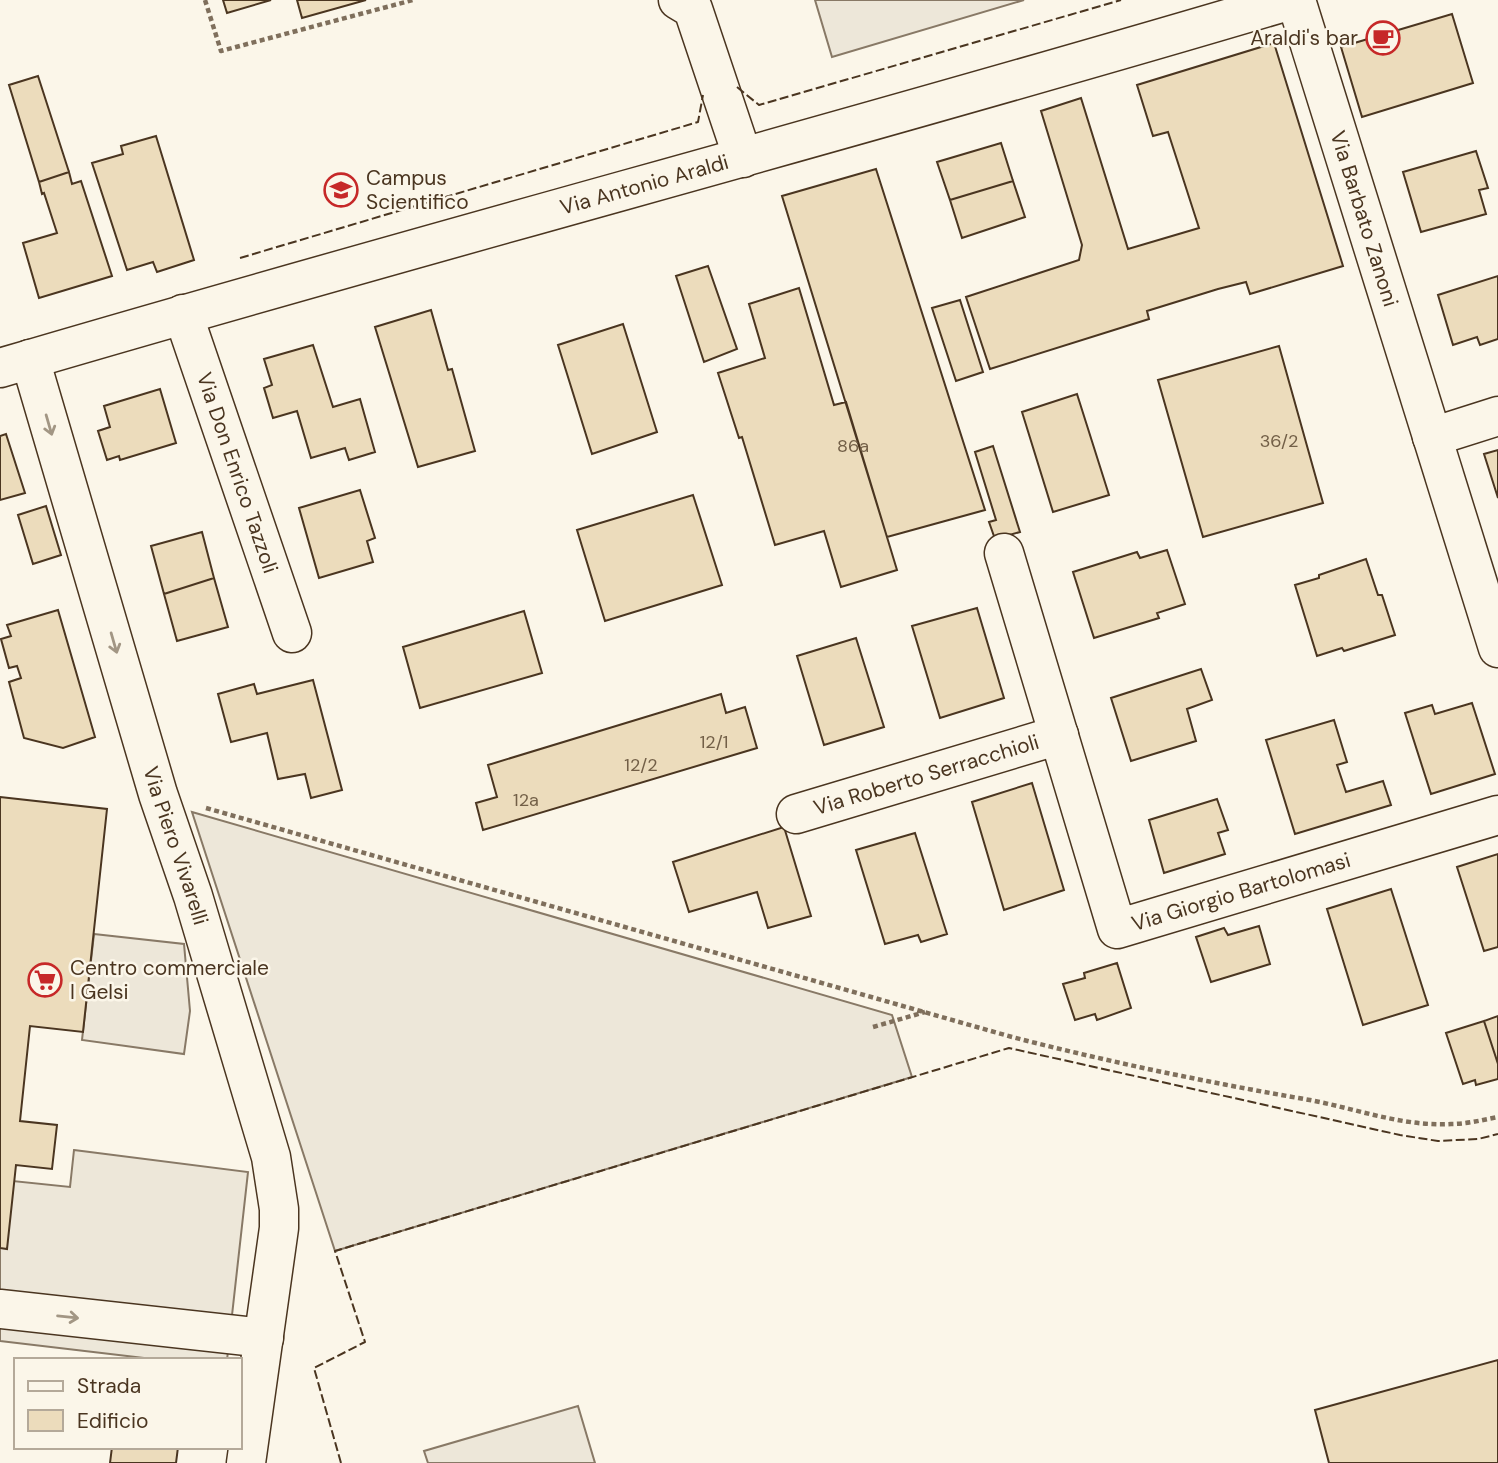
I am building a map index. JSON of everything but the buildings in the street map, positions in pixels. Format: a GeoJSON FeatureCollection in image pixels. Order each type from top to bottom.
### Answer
{"type":"FeatureCollection","features":[{"type":"Feature","properties":{"kind":"street","name":"Via Antonio Araldi"},"geometry":{"type":"LineString","coordinates":[[15,364],[1293,0]]}},
{"type":"Feature","properties":{"kind":"street","name":"Via Barbato Zanoni"},"geometry":{"type":"LineString","coordinates":[[1293,0],[1498,648]]}},
{"type":"Feature","properties":{"kind":"street"},"geometry":{"type":"LineString","coordinates":[[690,3],[743,158]]}},
{"type":"Feature","properties":{"kind":"street","name":"Via Don Enrico Tazzoli"},"geometry":{"type":"LineString","coordinates":[[183,314],[292,633]]}},
{"type":"Feature","properties":{"kind":"street","name":"Via Piero Vivarelli"},"geometry":{"type":"LineString","coordinates":[[15,364],[193,896],[271,1157],[279,1209],[279,1228],[246,1463]]}},
{"type":"Feature","properties":{"kind":"street"},"geometry":{"type":"LineString","coordinates":[[1432,437],[1498,416]]}},
{"type":"Feature","properties":{"kind":"street","name":"Via Giorgio Bartolomasi"},"geometry":{"type":"LineString","coordinates":[[1004,553],[1117,929],[1498,815]]}},
{"type":"Feature","properties":{"kind":"street","name":"Via Roberto Serracchioli"},"geometry":{"type":"LineString","coordinates":[[796,814],[1059,735]]}},
{"type":"Feature","properties":{"kind":"street"},"geometry":{"type":"LineString","coordinates":[[0,1309],[264,1338]]}},
{"type":"Feature","properties":{"kind":"path"},"geometry":{"type":"LineString","coordinates":[[205,0],[221,51],[413,0]]}},
{"type":"Feature","properties":{"kind":"path"},"geometry":{"type":"LineString","coordinates":[[158,794],[1012,1037],[1143,1069],[1423,1124],[1450,1125],[1498,1117]]}},
{"type":"Feature","properties":{"kind":"path"},"geometry":{"type":"LineString","coordinates":[[873,1027],[926,1012]]}},
{"type":"Feature","properties":{"kind":"shaded area"},"geometry":{"type":"Polygon","coordinates":[[[815,0],[1024,0],[832,57],[815,0]]]}},
{"type":"Feature","properties":{"kind":"shaded area"},"geometry":{"type":"Polygon","coordinates":[[[192,812],[892,1015],[912,1077],[335,1251],[192,812]]]}},
{"type":"Feature","properties":{"kind":"shaded area"},"geometry":{"type":"Polygon","coordinates":[[[94,934],[184,944],[190,1011],[184,1054],[82,1040],[94,934]]]}},
{"type":"Feature","properties":{"kind":"shaded area"},"geometry":{"type":"Polygon","coordinates":[[[74,1150],[248,1172],[227,1358],[144,1358],[0,1341],[0,1248],[13,1181],[70,1187],[74,1150]]]}},
{"type":"Feature","properties":{"kind":"shaded area"},"geometry":{"type":"Polygon","coordinates":[[[578,1406],[595,1463],[428,1463],[424,1451],[578,1406]]]}},
{"type":"Feature","properties":{"kind":"fence"},"geometry":{"type":"LineString","coordinates":[[737,87],[759,105],[1121,0]]}},
{"type":"Feature","properties":{"kind":"fence"},"geometry":{"type":"LineString","coordinates":[[240,258],[698,122],[703,95]]}},
{"type":"Feature","properties":{"kind":"fence"},"geometry":{"type":"LineString","coordinates":[[341,1463],[314,1368],[365,1342],[335,1251],[1009,1048],[1400,1135],[1438,1141],[1478,1139],[1498,1134]]}},
{"type":"Feature","properties":{"kind":"place","name":"Araldi's bar"},"geometry":{"type":"Point","coordinates":[1383,38]}},
{"type":"Feature","properties":{"kind":"place","name":"Campus Scientifico"},"geometry":{"type":"Point","coordinates":[341,190]}},
{"type":"Feature","properties":{"kind":"place","name":"Centro commerciale I Gelsi"},"geometry":{"type":"Point","coordinates":[45,980]}}]}
